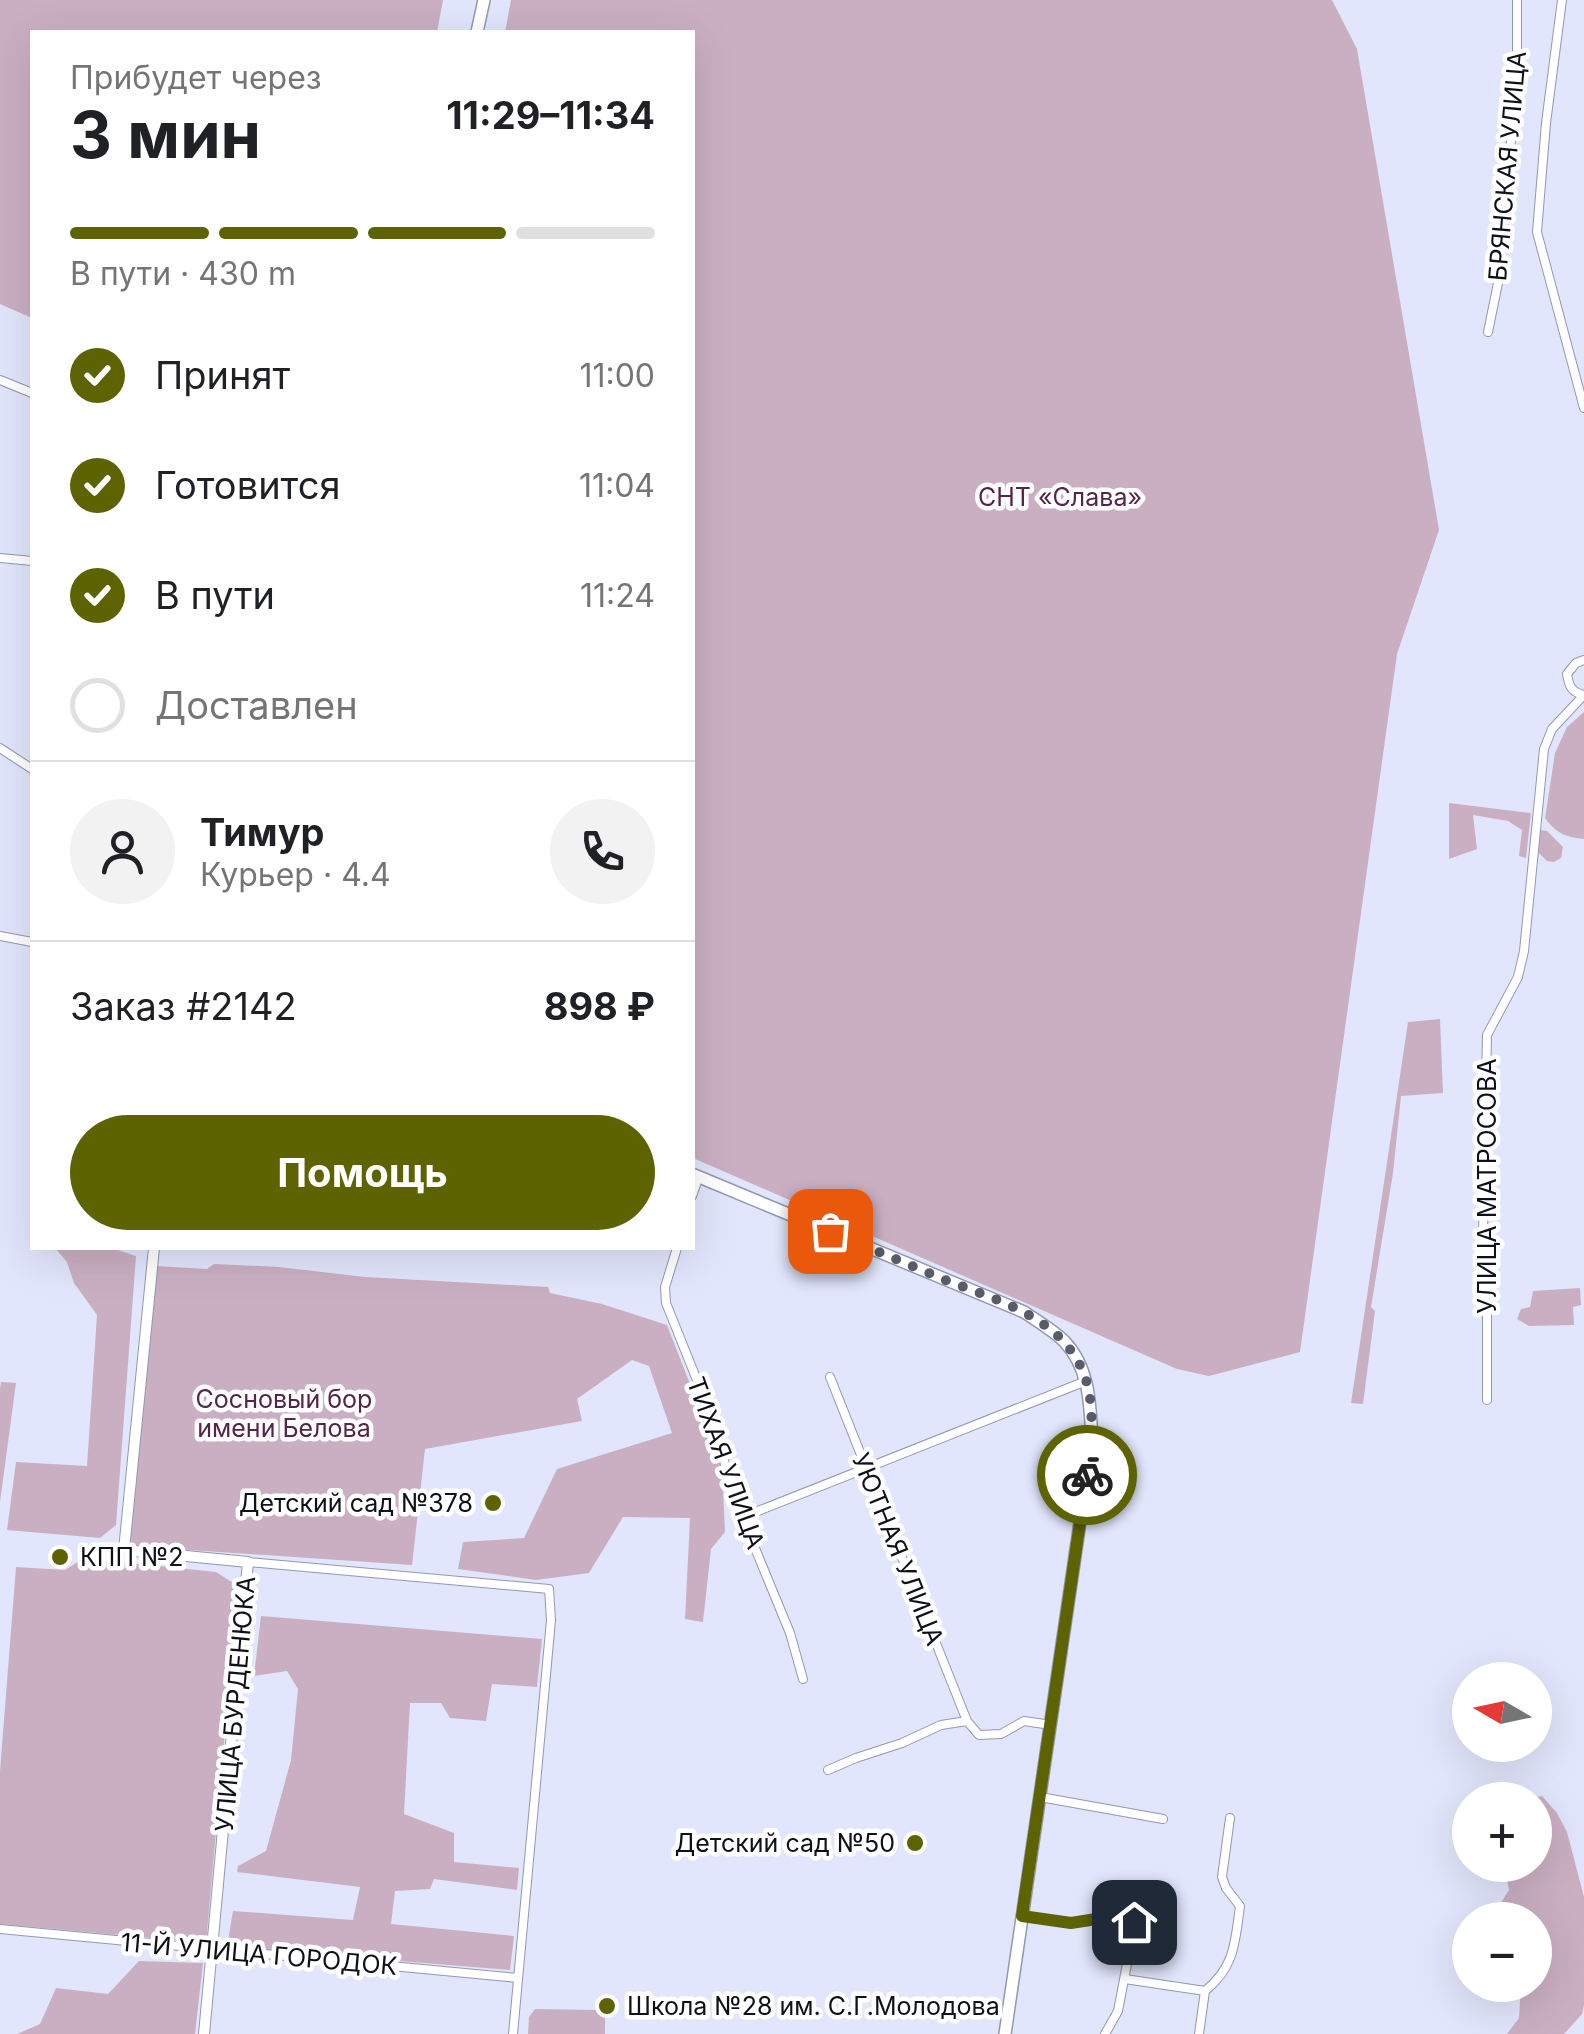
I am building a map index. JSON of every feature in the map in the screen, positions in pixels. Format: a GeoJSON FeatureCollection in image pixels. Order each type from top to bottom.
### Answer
{"type":"FeatureCollection","features":[{"type":"Feature","properties":{"kind":"main road"},"geometry":{"type":"LineString","coordinates":[[477,30],[484,0]]}},
{"type":"Feature","properties":{"kind":"main road"},"geometry":{"type":"LineString","coordinates":[[696,1175],[1024,1312],[1062,1339],[1077,1358],[1086,1381],[1092,1440],[1005,2034]]}},
{"type":"Feature","properties":{"kind":"street","name":"БРЯНСКАЯ УЛИЦА"},"geometry":{"type":"LineString","coordinates":[[1488,332],[1499,278],[1517,71],[1518,0]]}},
{"type":"Feature","properties":{"kind":"street"},"geometry":{"type":"LineString","coordinates":[[1562,0],[1537,232],[1584,408]]}},
{"type":"Feature","properties":{"kind":"street"},"geometry":{"type":"LineString","coordinates":[[0,380],[30,392]]}},
{"type":"Feature","properties":{"kind":"street"},"geometry":{"type":"LineString","coordinates":[[0,558],[30,562]]}},
{"type":"Feature","properties":{"kind":"street"},"geometry":{"type":"LineString","coordinates":[[1584,660],[1567,674],[1574,692],[1584,695]]}},
{"type":"Feature","properties":{"kind":"street","name":"УЛИЦА МАТРОСОВА"},"geometry":{"type":"LineString","coordinates":[[1487,1400],[1482,1284],[1487,1034],[1518,976],[1524,951],[1544,749],[1552,728],[1584,695]]}},
{"type":"Feature","properties":{"kind":"street"},"geometry":{"type":"LineString","coordinates":[[0,748],[30,768]]}},
{"type":"Feature","properties":{"kind":"street"},"geometry":{"type":"LineString","coordinates":[[0,936],[30,942]]}},
{"type":"Feature","properties":{"kind":"street","name":"УЛИЦА БУРДЕНЮКА"},"geometry":{"type":"LineString","coordinates":[[154,1250],[124,1550],[248,1562],[204,2034]]}},
{"type":"Feature","properties":{"kind":"street","name":"ТИХАЯ УЛИЦА"},"geometry":{"type":"LineString","coordinates":[[676,1250],[665,1287],[666,1303],[717,1430],[731,1490],[790,1633],[803,1679]]}},
{"type":"Feature","properties":{"kind":"street","name":"УЮТНАЯ УЛИЦА"},"geometry":{"type":"LineString","coordinates":[[830,1377],[967,1721]]}},
{"type":"Feature","properties":{"kind":"street"},"geometry":{"type":"LineString","coordinates":[[743,1516],[1086,1381]]}},
{"type":"Feature","properties":{"kind":"street"},"geometry":{"type":"LineString","coordinates":[[248,1562],[549,1589],[551,1620],[512,2034]]}},
{"type":"Feature","properties":{"kind":"street"},"geometry":{"type":"LineString","coordinates":[[828,1770],[902,1744],[941,1725],[967,1721],[978,1735],[1001,1734],[1024,1721],[1050,1725]]}},
{"type":"Feature","properties":{"kind":"street"},"geometry":{"type":"LineString","coordinates":[[1040,1797],[1163,1818]]}},
{"type":"Feature","properties":{"kind":"street"},"geometry":{"type":"LineString","coordinates":[[1199,2034],[1205,1991],[1231,1962],[1238,1924],[1240,1906],[1222,1876],[1230,1818]]}},
{"type":"Feature","properties":{"kind":"street"},"geometry":{"type":"LineString","coordinates":[[1022,1916],[1071,1923],[1122,1915],[1131,1918],[1134,1927],[1118,2011],[1105,2034]]}},
{"type":"Feature","properties":{"kind":"street","name":"11-Й УЛИЦА ГОРОДОК"},"geometry":{"type":"LineString","coordinates":[[0,1929],[518,1978]]}},
{"type":"Feature","properties":{"kind":"street"},"geometry":{"type":"LineString","coordinates":[[1125,1979],[1205,1991]]}},
{"type":"Feature","properties":{"kind":"green space"},"geometry":{"type":"Polygon","coordinates":[[[0,0],[443,0],[437,30],[30,30],[30,317],[0,304],[0,0]]]}},
{"type":"Feature","properties":{"kind":"green space","name":"СНТ «Слава»"},"geometry":{"type":"Polygon","coordinates":[[[511,0],[1332,0],[1357,49],[1439,530],[1397,654],[1300,1352],[1209,1376],[1177,1369],[695,1159],[695,30],[505,30],[511,0]]]}},
{"type":"Feature","properties":{"kind":"green space"},"geometry":{"type":"Polygon","coordinates":[[[1584,712],[1584,839],[1561,833],[1545,818],[1555,753],[1567,727],[1584,712]]]}},
{"type":"Feature","properties":{"kind":"green space"},"geometry":{"type":"Polygon","coordinates":[[[1449,803],[1531,813],[1526,858],[1519,856],[1522,830],[1508,821],[1473,815],[1477,849],[1449,859],[1449,803]]]}},
{"type":"Feature","properties":{"kind":"green space"},"geometry":{"type":"Polygon","coordinates":[[[1541,830],[1563,847],[1561,858],[1554,862],[1538,852],[1541,830]]]}},
{"type":"Feature","properties":{"kind":"green space"},"geometry":{"type":"Polygon","coordinates":[[[1440,1019],[1443,1093],[1401,1096],[1371,1307],[1375,1311],[1363,1404],[1351,1403],[1408,1022],[1440,1019]]]}},
{"type":"Feature","properties":{"kind":"green space"},"geometry":{"type":"Polygon","coordinates":[[[57,1250],[117,1250],[136,1256],[116,1525],[100,1538],[7,1530],[16,1462],[87,1466],[97,1315],[74,1283],[67,1262],[57,1250]]]}},
{"type":"Feature","properties":{"kind":"green space","name":"Сосновый бор имени Белова"},"geometry":{"type":"Polygon","coordinates":[[[214,1264],[548,1287],[550,1293],[602,1304],[667,1325],[722,1466],[725,1532],[711,1549],[703,1622],[685,1619],[690,1518],[623,1517],[589,1573],[536,1580],[458,1569],[463,1542],[524,1538],[557,1469],[672,1433],[649,1366],[632,1360],[577,1399],[582,1421],[425,1449],[412,1565],[130,1546],[156,1266],[207,1269],[214,1264]]]}},
{"type":"Feature","properties":{"kind":"green space"},"geometry":{"type":"Polygon","coordinates":[[[1580,1288],[1581,1305],[1573,1307],[1574,1325],[1529,1326],[1517,1319],[1521,1309],[1530,1307],[1533,1291],[1580,1288]]]}},
{"type":"Feature","properties":{"kind":"green space"},"geometry":{"type":"Polygon","coordinates":[[[1,1382],[16,1383],[0,1502],[0,1389],[1,1382]]]}},
{"type":"Feature","properties":{"kind":"green space"},"geometry":{"type":"Polygon","coordinates":[[[84,1558],[216,1572],[238,1586],[206,1943],[0,1924],[0,1771],[16,1567],[65,1570],[84,1558]]]}},
{"type":"Feature","properties":{"kind":"green space"},"geometry":{"type":"Polygon","coordinates":[[[261,1616],[542,1639],[537,1687],[492,1684],[486,1721],[450,1718],[441,1703],[410,1703],[404,1814],[454,1833],[454,1862],[519,1868],[517,1890],[434,1879],[430,1889],[395,1891],[391,1924],[514,1936],[510,1970],[227,1947],[233,1911],[353,1920],[360,1887],[237,1872],[238,1866],[266,1851],[291,1760],[298,1689],[287,1671],[254,1676],[261,1616]]]}},
{"type":"Feature","properties":{"kind":"green space"},"geometry":{"type":"Polygon","coordinates":[[[1552,1807],[1567,1832],[1584,1897],[1584,2005],[1582,2014],[1564,2034],[1507,2034],[1519,2018],[1520,2002],[1552,2002],[1552,1902],[1501,1902],[1509,1890],[1507,1882],[1552,1882],[1552,1807]]]}},
{"type":"Feature","properties":{"kind":"green space"},"geometry":{"type":"Polygon","coordinates":[[[139,1961],[203,1963],[195,2034],[17,2034],[40,2024],[56,1988],[108,1994],[139,1961]]]}},
{"type":"Feature","properties":{"kind":"green space"},"geometry":{"type":"Polygon","coordinates":[[[535,2009],[600,2010],[605,2016],[605,2034],[528,2034],[529,2017],[535,2009]]]}},
{"type":"Feature","properties":{"kind":"way so far"},"geometry":{"type":"LineString","coordinates":[[830,1231],[1024,1312],[1062,1339],[1077,1358],[1090,1399],[1092,1440],[1087,1475]]}},
{"type":"Feature","properties":{"kind":"place","name":"Детский сад №378"},"geometry":{"type":"Point","coordinates":[493,1503]}},
{"type":"Feature","properties":{"kind":"place","name":"КПП №2"},"geometry":{"type":"Point","coordinates":[60,1557]}},
{"type":"Feature","properties":{"kind":"place","name":"Детский сад №50"},"geometry":{"type":"Point","coordinates":[915,1843]}},
{"type":"Feature","properties":{"kind":"place","name":"Школа №28 им. С.Г.Молодова"},"geometry":{"type":"Point","coordinates":[607,2006]}},
{"type":"Feature","properties":{"kind":"route"},"geometry":{"type":"LineString","coordinates":[[1087,1475],[1022,1916],[1071,1923],[1122,1915],[1134,1922]]}}]}
